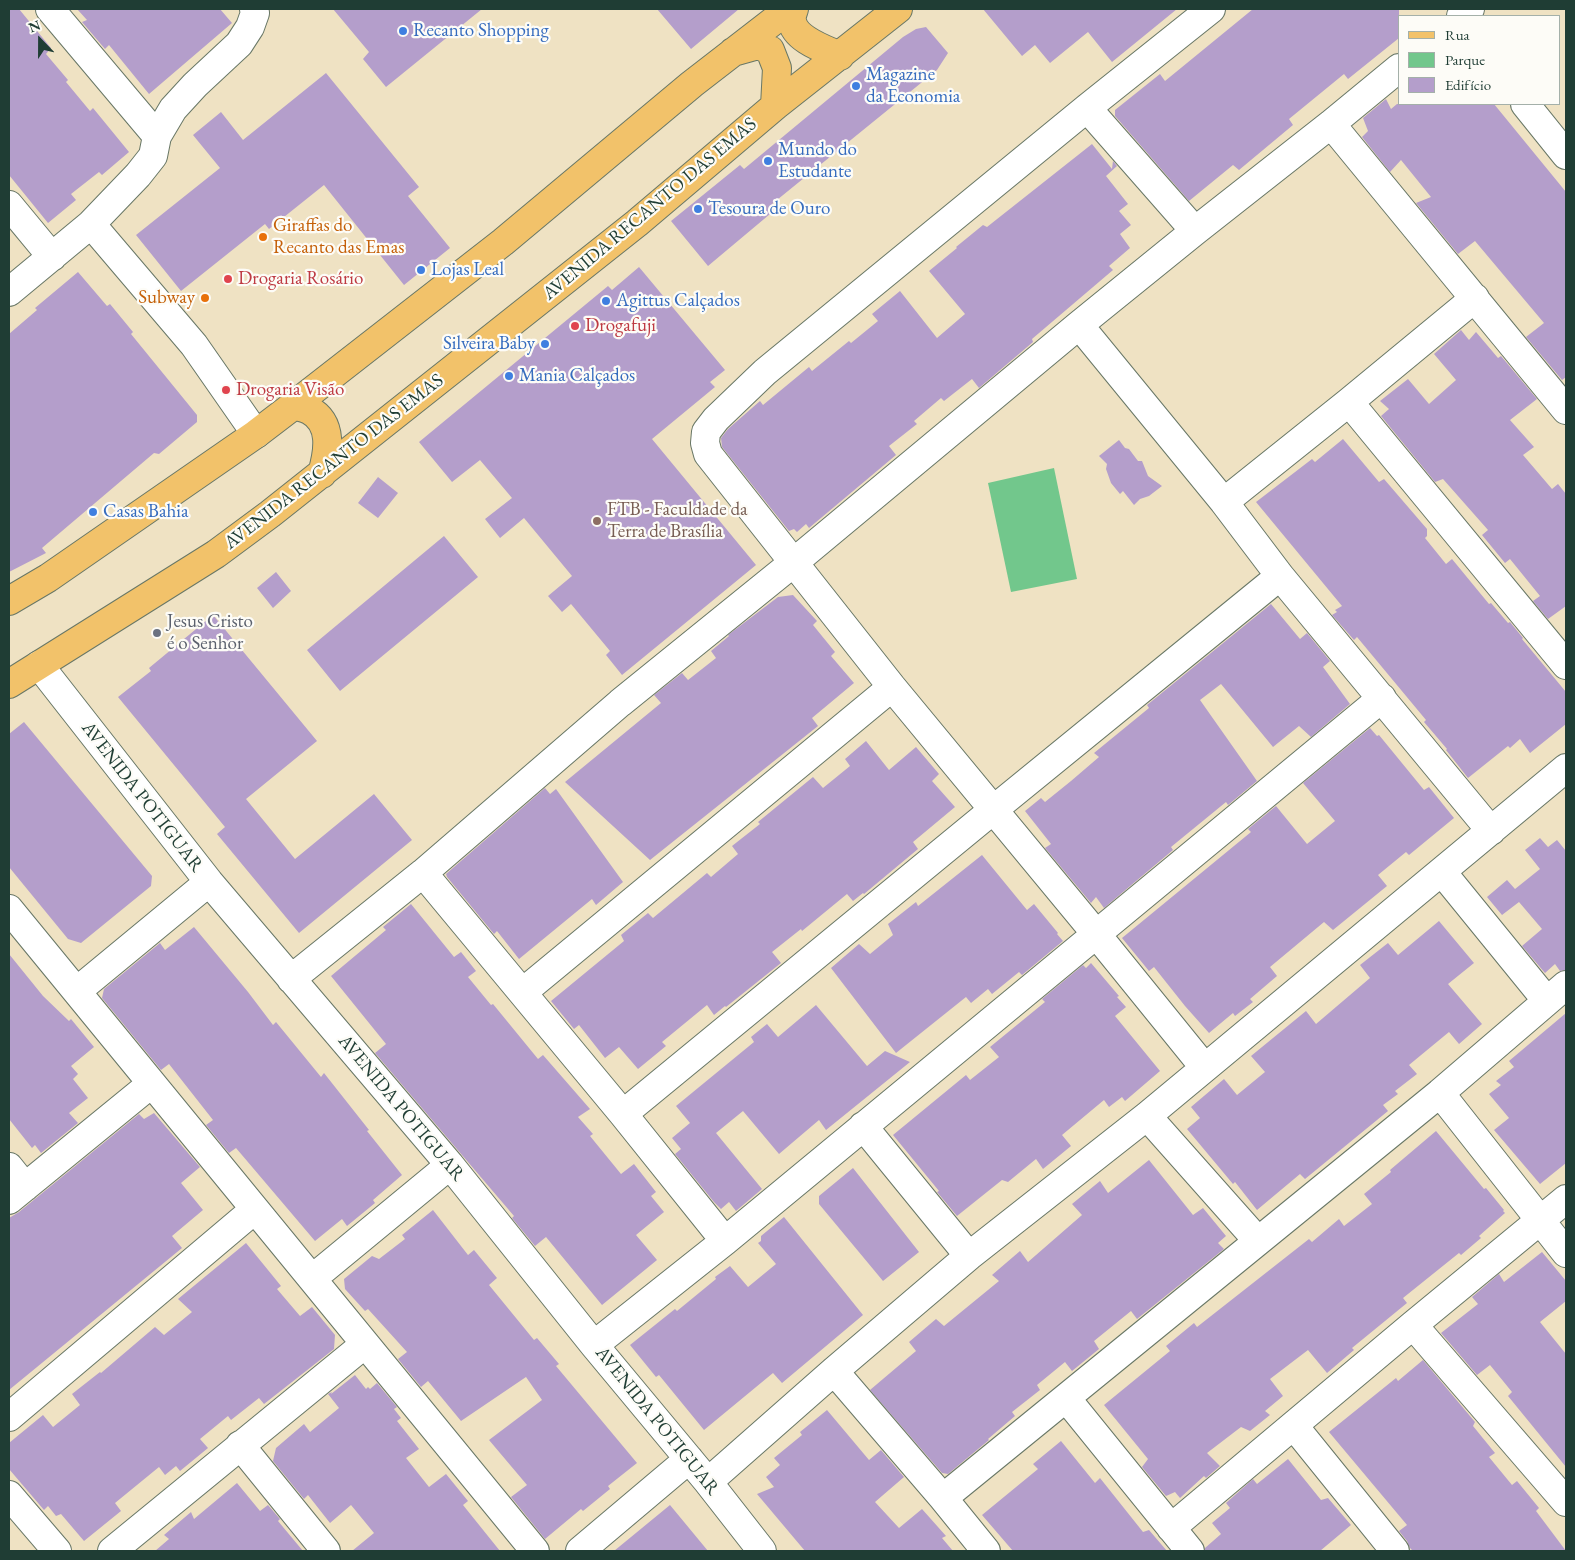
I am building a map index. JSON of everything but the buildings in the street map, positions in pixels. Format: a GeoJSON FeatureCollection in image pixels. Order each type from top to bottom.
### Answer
{"type":"FeatureCollection","features":[{"type":"Feature","properties":{"kind":"main road"},"geometry":{"type":"LineString","coordinates":[[9,601],[48,578],[256,434],[503,242],[731,52],[789,9]]}},
{"type":"Feature","properties":{"kind":"main road"},"geometry":{"type":"LineString","coordinates":[[794,9],[792,21],[796,32],[809,42],[840,56]]}},
{"type":"Feature","properties":{"kind":"main road","name":"AVENIDA RECANTO DAS EMAS"},"geometry":{"type":"LineString","coordinates":[[9,684],[216,554],[322,474],[637,224],[775,106],[898,9]]}},
{"type":"Feature","properties":{"kind":"main road"},"geometry":{"type":"LineString","coordinates":[[731,52],[758,45],[770,50],[777,68],[775,106]]}},
{"type":"Feature","properties":{"kind":"main road"},"geometry":{"type":"LineString","coordinates":[[294,405],[310,410],[319,417],[324,427],[328,444],[322,474]]}},
{"type":"Feature","properties":{"kind":"street"},"geometry":{"type":"LineString","coordinates":[[50,9],[156,136]]}},
{"type":"Feature","properties":{"kind":"street"},"geometry":{"type":"LineString","coordinates":[[9,292],[91,224],[138,175],[153,156],[156,136],[173,110],[194,85],[239,44],[250,27],[255,12],[254,9]]}},
{"type":"Feature","properties":{"kind":"street"},"geometry":{"type":"LineString","coordinates":[[1204,1067],[892,687],[708,454],[705,443],[706,432],[716,419],[765,372],[1211,9]]}},
{"type":"Feature","properties":{"kind":"street"},"geometry":{"type":"LineString","coordinates":[[291,979],[423,873],[620,703],[1079,325],[1398,69]]}},
{"type":"Feature","properties":{"kind":"street"},"geometry":{"type":"LineString","coordinates":[[1526,105],[1566,154]]}},
{"type":"Feature","properties":{"kind":"street"},"geometry":{"type":"LineString","coordinates":[[1087,108],[1195,231]]}},
{"type":"Feature","properties":{"kind":"street"},"geometry":{"type":"LineString","coordinates":[[1331,124],[1566,410]]}},
{"type":"Feature","properties":{"kind":"street"},"geometry":{"type":"LineString","coordinates":[[9,205],[52,257]]}},
{"type":"Feature","properties":{"kind":"street"},"geometry":{"type":"LineString","coordinates":[[91,224],[194,345],[256,434]]}},
{"type":"Feature","properties":{"kind":"street"},"geometry":{"type":"LineString","coordinates":[[1224,502],[1475,298]]}},
{"type":"Feature","properties":{"kind":"street"},"geometry":{"type":"LineString","coordinates":[[1079,325],[1224,502],[1280,576],[1491,831]]}},
{"type":"Feature","properties":{"kind":"street"},"geometry":{"type":"LineString","coordinates":[[1349,402],[1566,665]]}},
{"type":"Feature","properties":{"kind":"street"},"geometry":{"type":"LineString","coordinates":[[623,1114],[1280,576]]}},
{"type":"Feature","properties":{"kind":"street","name":"AVENIDA POTIGUAR"},"geometry":{"type":"LineString","coordinates":[[38,665],[209,882],[450,1165],[762,1551]]}},
{"type":"Feature","properties":{"kind":"street"},"geometry":{"type":"LineString","coordinates":[[523,992],[892,687]]}},
{"type":"Feature","properties":{"kind":"street"},"geometry":{"type":"LineString","coordinates":[[594,1345],[725,1241],[1382,698]]}},
{"type":"Feature","properties":{"kind":"street"},"geometry":{"type":"LineString","coordinates":[[708,1482],[969,1256],[1146,1116],[1566,768]]}},
{"type":"Feature","properties":{"kind":"street"},"geometry":{"type":"LineString","coordinates":[[943,1498],[1440,1093],[1557,993],[1442,872]]}},
{"type":"Feature","properties":{"kind":"street"},"geometry":{"type":"LineString","coordinates":[[423,873],[523,992],[725,1241]]}},
{"type":"Feature","properties":{"kind":"street"},"geometry":{"type":"LineString","coordinates":[[77,990],[209,882]]}},
{"type":"Feature","properties":{"kind":"street"},"geometry":{"type":"LineString","coordinates":[[9,909],[77,990],[254,1210],[313,1278],[536,1551]]}},
{"type":"Feature","properties":{"kind":"street"},"geometry":{"type":"LineString","coordinates":[[14,1185],[151,1084]]}},
{"type":"Feature","properties":{"kind":"street"},"geometry":{"type":"LineString","coordinates":[[1440,1093],[1566,1253]]}},
{"type":"Feature","properties":{"kind":"street"},"geometry":{"type":"LineString","coordinates":[[1146,1116],[1258,1241]]}},
{"type":"Feature","properties":{"kind":"street"},"geometry":{"type":"LineString","coordinates":[[863,1126],[969,1256]]}},
{"type":"Feature","properties":{"kind":"street"},"geometry":{"type":"LineString","coordinates":[[313,1278],[450,1165]]}},
{"type":"Feature","properties":{"kind":"street"},"geometry":{"type":"LineString","coordinates":[[1170,1528],[1566,1199]]}},
{"type":"Feature","properties":{"kind":"street"},"geometry":{"type":"LineString","coordinates":[[9,1417],[254,1210]]}},
{"type":"Feature","properties":{"kind":"street"},"geometry":{"type":"LineString","coordinates":[[1413,1325],[1566,1502]]}},
{"type":"Feature","properties":{"kind":"street"},"geometry":{"type":"LineString","coordinates":[[112,1551],[365,1344]]}},
{"type":"Feature","properties":{"kind":"street"},"geometry":{"type":"LineString","coordinates":[[834,1372],[943,1498],[986,1551]]}},
{"type":"Feature","properties":{"kind":"street"},"geometry":{"type":"LineString","coordinates":[[1066,1398],[1190,1551]]}},
{"type":"Feature","properties":{"kind":"street"},"geometry":{"type":"LineString","coordinates":[[1294,1426],[1396,1551]]}},
{"type":"Feature","properties":{"kind":"street"},"geometry":{"type":"LineString","coordinates":[[240,1445],[326,1551]]}},
{"type":"Feature","properties":{"kind":"street"},"geometry":{"type":"LineString","coordinates":[[580,1551],[689,1459]]}},
{"type":"Feature","properties":{"kind":"street"},"geometry":{"type":"LineString","coordinates":[[9,1495],[57,1551]]}},
{"type":"Feature","properties":{"kind":"green space"},"geometry":{"type":"Polygon","coordinates":[[[1054,468],[1077,579],[1011,592],[988,483],[1054,468]]]}},
{"type":"Feature","properties":{"kind":"place","name":"Recanto Shopping"},"geometry":{"type":"Point","coordinates":[403,31]}},
{"type":"Feature","properties":{"kind":"place","name":"Magazine da Economia"},"geometry":{"type":"Point","coordinates":[856,86]}},
{"type":"Feature","properties":{"kind":"place","name":"Mundo do Estudante"},"geometry":{"type":"Point","coordinates":[768,161]}},
{"type":"Feature","properties":{"kind":"place","name":"Tesoura de Ouro"},"geometry":{"type":"Point","coordinates":[698,209]}},
{"type":"Feature","properties":{"kind":"place","name":"Giraffas do Recanto das Emas"},"geometry":{"type":"Point","coordinates":[263,237]}},
{"type":"Feature","properties":{"kind":"place","name":"Lojas Leal"},"geometry":{"type":"Point","coordinates":[421,270]}},
{"type":"Feature","properties":{"kind":"place","name":"Drogaria Rosário"},"geometry":{"type":"Point","coordinates":[228,279]}},
{"type":"Feature","properties":{"kind":"place","name":"Subway"},"geometry":{"type":"Point","coordinates":[205,298]}},
{"type":"Feature","properties":{"kind":"place","name":"Agittus Calçados"},"geometry":{"type":"Point","coordinates":[606,301]}},
{"type":"Feature","properties":{"kind":"place","name":"Drogafuji"},"geometry":{"type":"Point","coordinates":[575,326]}},
{"type":"Feature","properties":{"kind":"place","name":"Silveira Baby"},"geometry":{"type":"Point","coordinates":[545,344]}},
{"type":"Feature","properties":{"kind":"place","name":"Mania Calçados"},"geometry":{"type":"Point","coordinates":[509,376]}},
{"type":"Feature","properties":{"kind":"place","name":"Drogaria Visão"},"geometry":{"type":"Point","coordinates":[226,390]}},
{"type":"Feature","properties":{"kind":"place","name":"Casas Bahia"},"geometry":{"type":"Point","coordinates":[93,512]}},
{"type":"Feature","properties":{"kind":"place","name":"FTB - Faculdade da Terra de Brasília"},"geometry":{"type":"Point","coordinates":[597,521]}},
{"type":"Feature","properties":{"kind":"place","name":"Jesus Cristo é o Senhor"},"geometry":{"type":"Point","coordinates":[157,633]}}]}
